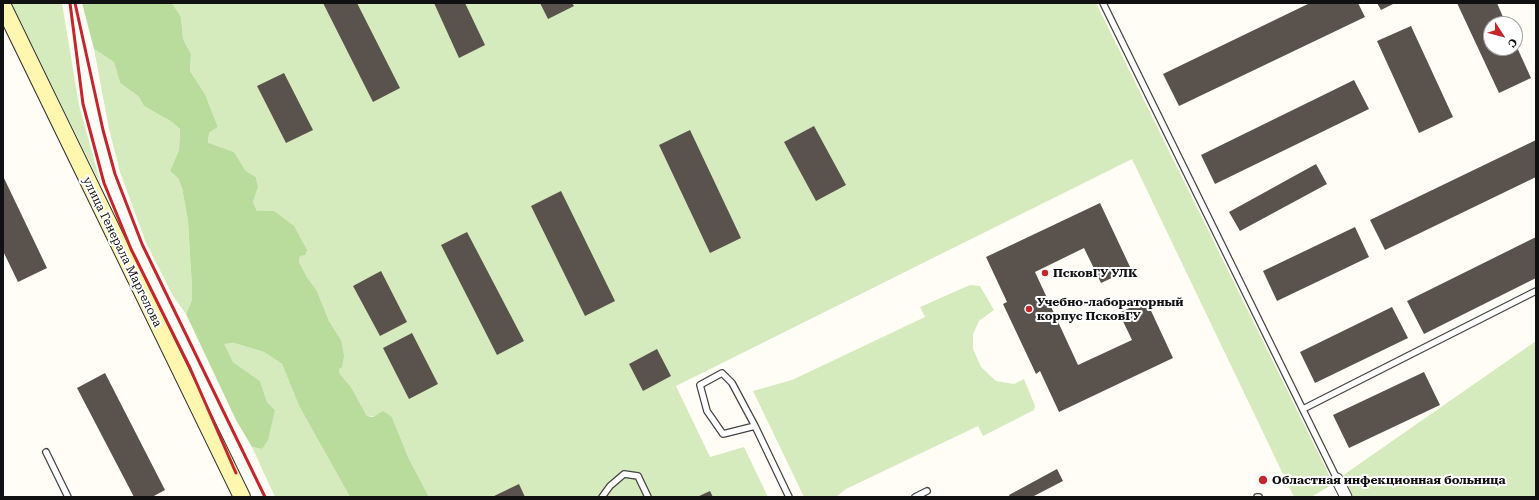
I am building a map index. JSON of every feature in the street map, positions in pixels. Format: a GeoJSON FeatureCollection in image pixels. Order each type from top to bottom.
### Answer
{"type":"FeatureCollection","features":[{"type":"Feature","properties":{"kind":"main road","name":"улица Генерала Маргелова"},"geometry":{"type":"LineString","coordinates":[[3,6],[242,497]]}},
{"type":"Feature","properties":{"kind":"street"},"geometry":{"type":"LineString","coordinates":[[1337,479],[1346,497]]}},
{"type":"Feature","properties":{"kind":"lane"},"geometry":{"type":"LineString","coordinates":[[1103,3],[1337,479]]}},
{"type":"Feature","properties":{"kind":"lane"},"geometry":{"type":"LineString","coordinates":[[1303,409],[1536,291]]}},
{"type":"Feature","properties":{"kind":"lane"},"geometry":{"type":"LineString","coordinates":[[755,426],[722,434],[707,411],[700,384],[722,373],[732,383],[755,426],[789,497]]}},
{"type":"Feature","properties":{"kind":"lane"},"geometry":{"type":"LineString","coordinates":[[46,452],[68,497]]}},
{"type":"Feature","properties":{"kind":"lane"},"geometry":{"type":"LineString","coordinates":[[602,497],[610,486],[624,474],[638,476],[648,497]]}},
{"type":"Feature","properties":{"kind":"lane"},"geometry":{"type":"LineString","coordinates":[[915,497],[927,491]]}},
{"type":"Feature","properties":{"kind":"green space"},"geometry":{"type":"Polygon","coordinates":[[[11,3],[62,3],[79,105],[101,185],[11,3]]]}},
{"type":"Feature","properties":{"kind":"green space"},"geometry":{"type":"Polygon","coordinates":[[[82,3],[172,3],[181,17],[183,39],[191,54],[190,71],[205,94],[218,127],[209,133],[208,143],[234,152],[246,171],[256,177],[258,187],[253,202],[257,211],[274,211],[294,226],[307,250],[305,255],[300,256],[299,262],[317,291],[329,321],[341,340],[344,356],[342,367],[339,369],[340,374],[351,387],[367,416],[373,417],[383,411],[392,417],[408,457],[429,497],[350,497],[299,406],[282,364],[264,352],[234,343],[224,344],[233,362],[260,381],[267,402],[275,410],[268,440],[262,449],[252,447],[236,420],[186,314],[192,300],[188,221],[182,188],[178,178],[170,171],[179,150],[180,129],[172,122],[144,106],[138,96],[120,83],[114,62],[94,49],[82,3]]]}},
{"type":"Feature","properties":{"kind":"green space"},"geometry":{"type":"Polygon","coordinates":[[[172,3],[1096,3],[1333,483],[1311,497],[1294,497],[1132,159],[676,386],[710,457],[744,447],[768,497],[429,497],[408,457],[392,417],[367,416],[351,387],[340,374],[341,340],[329,321],[317,291],[299,262],[300,256],[274,211],[257,211],[253,202],[258,187],[256,177],[246,171],[234,152],[208,144],[209,133],[218,127],[205,94],[190,71],[191,54],[183,39],[181,17],[172,3]]]}},
{"type":"Feature","properties":{"kind":"green space"},"geometry":{"type":"Polygon","coordinates":[[[94,49],[114,62],[120,83],[138,96],[144,106],[172,122],[180,129],[179,150],[170,171],[178,178],[182,188],[188,221],[192,300],[186,314],[173,296],[146,243],[120,172],[109,129],[94,49]]]}},
{"type":"Feature","properties":{"kind":"green space"},"geometry":{"type":"Polygon","coordinates":[[[970,285],[980,286],[994,310],[979,321],[973,334],[973,349],[981,367],[996,381],[1014,384],[1024,379],[1035,406],[1034,410],[983,436],[978,426],[846,489],[836,497],[804,497],[753,391],[792,380],[925,317],[920,307],[970,285]]]}},
{"type":"Feature","properties":{"kind":"green space"},"geometry":{"type":"Polygon","coordinates":[[[1536,341],[1536,497],[1353,497],[1342,476],[1536,341]]]}},
{"type":"Feature","properties":{"kind":"green space"},"geometry":{"type":"Polygon","coordinates":[[[234,343],[264,352],[282,364],[299,406],[350,497],[275,497],[252,447],[262,449],[275,410],[267,402],[260,381],[233,362],[223,344],[234,343]]]}},
{"type":"Feature","properties":{"kind":"building"},"geometry":{"type":"Polygon","coordinates":[[[323,3],[357,3],[400,88],[373,102],[323,3]]]}},
{"type":"Feature","properties":{"kind":"building"},"geometry":{"type":"Polygon","coordinates":[[[434,3],[465,3],[485,45],[459,58],[434,3]]]}},
{"type":"Feature","properties":{"kind":"building"},"geometry":{"type":"Polygon","coordinates":[[[540,3],[572,3],[574,6],[548,19],[540,3]]]}},
{"type":"Feature","properties":{"kind":"building"},"geometry":{"type":"Polygon","coordinates":[[[1310,3],[1358,3],[1365,17],[1179,106],[1163,74],[1310,3]]]}},
{"type":"Feature","properties":{"kind":"building"},"geometry":{"type":"Polygon","coordinates":[[[1377,3],[1395,3],[1381,10],[1377,3]]]}},
{"type":"Feature","properties":{"kind":"building"},"geometry":{"type":"Polygon","coordinates":[[[1457,3],[1497,3],[1503,16],[1483,16],[1483,56],[1521,56],[1531,78],[1499,93],[1457,3]]]}},
{"type":"Feature","properties":{"kind":"building"},"geometry":{"type":"Polygon","coordinates":[[[1411,26],[1453,117],[1419,133],[1377,41],[1411,26]]]}},
{"type":"Feature","properties":{"kind":"building"},"geometry":{"type":"Polygon","coordinates":[[[284,73],[313,130],[286,143],[257,86],[284,73]]]}},
{"type":"Feature","properties":{"kind":"building"},"geometry":{"type":"Polygon","coordinates":[[[1354,80],[1369,109],[1215,184],[1201,155],[1354,80]]]}},
{"type":"Feature","properties":{"kind":"building"},"geometry":{"type":"Polygon","coordinates":[[[814,126],[846,185],[816,201],[784,142],[814,126]]]}},
{"type":"Feature","properties":{"kind":"building"},"geometry":{"type":"Polygon","coordinates":[[[690,130],[741,238],[710,253],[659,145],[690,130]]]}},
{"type":"Feature","properties":{"kind":"building"},"geometry":{"type":"Polygon","coordinates":[[[1536,140],[1536,177],[1385,250],[1370,220],[1536,140]]]}},
{"type":"Feature","properties":{"kind":"building"},"geometry":{"type":"Polygon","coordinates":[[[1316,164],[1327,184],[1240,231],[1229,212],[1316,164]]]}},
{"type":"Feature","properties":{"kind":"building"},"geometry":{"type":"Polygon","coordinates":[[[3,176],[47,268],[18,282],[3,251],[3,176]]]}},
{"type":"Feature","properties":{"kind":"building"},"geometry":{"type":"Polygon","coordinates":[[[561,191],[615,301],[585,316],[531,206],[561,191]]]}},
{"type":"Feature","properties":{"kind":"building","name":"Учебно-лабораторный корпус ПсковГУ"},"geometry":{"type":"Polygon","coordinates":[[[1100,203],[1131,269],[1101,283],[1084,248],[1035,272],[1078,365],[1132,340],[1119,313],[1146,300],[1173,358],[1059,412],[1040,371],[1036,374],[1003,304],[1007,302],[986,257],[1100,203]]]}},
{"type":"Feature","properties":{"kind":"building"},"geometry":{"type":"Polygon","coordinates":[[[1355,227],[1369,257],[1277,301],[1263,271],[1355,227]]]}},
{"type":"Feature","properties":{"kind":"building"},"geometry":{"type":"Polygon","coordinates":[[[467,232],[524,341],[497,355],[441,245],[467,232]]]}},
{"type":"Feature","properties":{"kind":"building"},"geometry":{"type":"Polygon","coordinates":[[[1536,237],[1536,278],[1424,334],[1407,301],[1536,237]]]}},
{"type":"Feature","properties":{"kind":"building"},"geometry":{"type":"Polygon","coordinates":[[[381,271],[407,322],[380,336],[353,286],[381,271]]]}},
{"type":"Feature","properties":{"kind":"building"},"geometry":{"type":"Polygon","coordinates":[[[1392,307],[1408,338],[1315,383],[1300,352],[1392,307]]]}},
{"type":"Feature","properties":{"kind":"building"},"geometry":{"type":"Polygon","coordinates":[[[412,333],[438,384],[409,399],[383,348],[412,333]]]}},
{"type":"Feature","properties":{"kind":"building"},"geometry":{"type":"Polygon","coordinates":[[[657,349],[671,376],[643,391],[629,364],[657,349]]]}},
{"type":"Feature","properties":{"kind":"building"},"geometry":{"type":"Polygon","coordinates":[[[1424,372],[1440,405],[1349,448],[1333,415],[1424,372]]]}},
{"type":"Feature","properties":{"kind":"building"},"geometry":{"type":"Polygon","coordinates":[[[105,373],[165,490],[152,497],[134,497],[77,388],[105,373]]]}},
{"type":"Feature","properties":{"kind":"building"},"geometry":{"type":"Polygon","coordinates":[[[1057,469],[1063,481],[1032,497],[1010,497],[1009,495],[1057,469]]]}},
{"type":"Feature","properties":{"kind":"building"},"geometry":{"type":"Polygon","coordinates":[[[519,484],[525,497],[492,497],[519,484]]]}},
{"type":"Feature","properties":{"kind":"building"},"geometry":{"type":"Polygon","coordinates":[[[710,491],[713,497],[697,497],[710,491]]]}},
{"type":"Feature","properties":{"kind":"railway"},"geometry":{"type":"LineString","coordinates":[[70,3],[83,104],[104,183],[131,249],[190,368],[236,473]]}},
{"type":"Feature","properties":{"kind":"railway"},"geometry":{"type":"LineString","coordinates":[[75,3],[103,130],[115,174],[142,244],[265,497]]}},
{"type":"Feature","properties":{"kind":"place","name":"ПсковГУ УЛК"},"geometry":{"type":"Point","coordinates":[1045,273]}},
{"type":"Feature","properties":{"kind":"place","name":"Учебно-лабораторный корпус ПсковГУ"},"geometry":{"type":"Point","coordinates":[1029,309]}},
{"type":"Feature","properties":{"kind":"place","name":"Областная инфекционная больница"},"geometry":{"type":"Point","coordinates":[1263,480]}}]}
